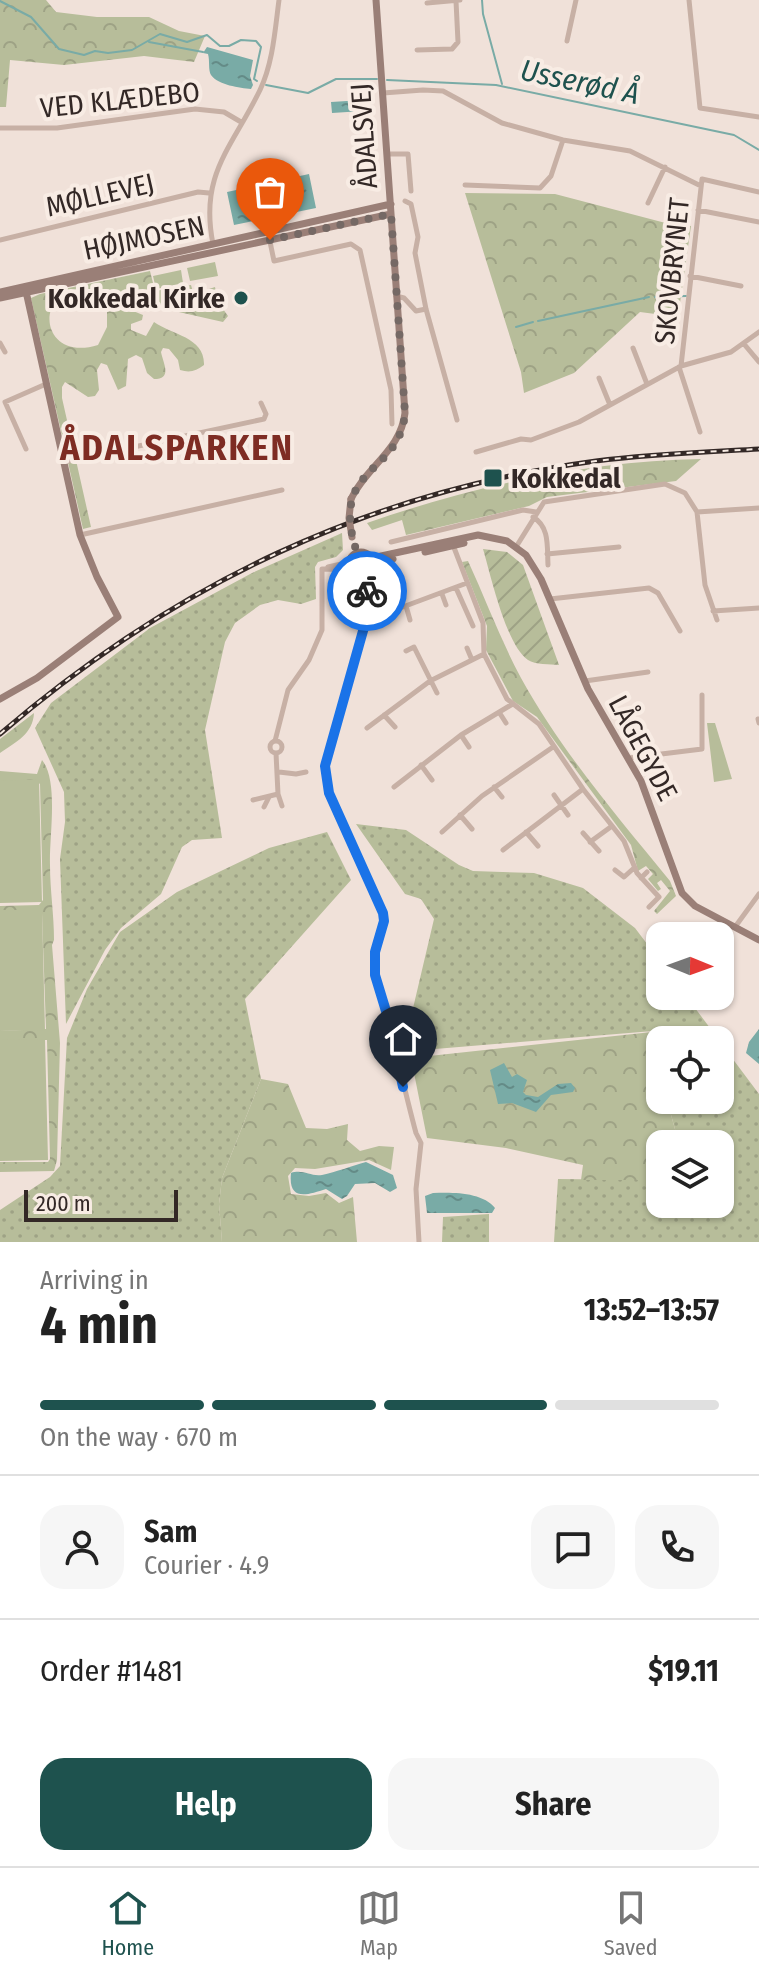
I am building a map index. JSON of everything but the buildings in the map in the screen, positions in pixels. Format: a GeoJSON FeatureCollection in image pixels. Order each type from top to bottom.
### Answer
{"type":"FeatureCollection","features":[{"type":"Feature","properties":{"kind":"street"},"geometry":{"type":"LineString","coordinates":[[214,248],[209,225],[209,193],[216,169],[260,90],[267,71],[279,0]]}},
{"type":"Feature","properties":{"kind":"street","name":"ÅDALSVEJ"},"geometry":{"type":"LineString","coordinates":[[357,553],[349,518],[351,499],[362,480],[401,433],[405,413],[376,0]]}},
{"type":"Feature","properties":{"kind":"street"},"geometry":{"type":"LineString","coordinates":[[567,41],[576,0]]}},
{"type":"Feature","properties":{"kind":"street"},"geometry":{"type":"LineString","coordinates":[[689,0],[700,108],[759,117]]}},
{"type":"Feature","properties":{"kind":"street"},"geometry":{"type":"LineString","coordinates":[[417,50],[452,49],[458,42],[458,1],[427,3]]}},
{"type":"Feature","properties":{"kind":"street"},"geometry":{"type":"LineString","coordinates":[[383,93],[443,91],[502,123],[563,140],[630,151],[702,182],[759,192]]}},
{"type":"Feature","properties":{"kind":"street","name":"VED KLÆDEBO"},"geometry":{"type":"LineString","coordinates":[[0,128],[57,128],[195,109],[224,112],[241,122]]}},
{"type":"Feature","properties":{"kind":"street"},"geometry":{"type":"LineString","coordinates":[[465,185],[540,188],[551,176],[563,140]]}},
{"type":"Feature","properties":{"kind":"street"},"geometry":{"type":"LineString","coordinates":[[387,154],[408,154],[411,191]]}},
{"type":"Feature","properties":{"kind":"street"},"geometry":{"type":"LineString","coordinates":[[648,203],[665,167]]}},
{"type":"Feature","properties":{"kind":"street","name":"SKOVBRYNET"},"geometry":{"type":"LineString","coordinates":[[680,367],[702,182]]}},
{"type":"Feature","properties":{"kind":"street","name":"MØLLEVEJ"},"geometry":{"type":"LineString","coordinates":[[0,240],[198,192],[209,193]]}},
{"type":"Feature","properties":{"kind":"street"},"geometry":{"type":"LineString","coordinates":[[405,201],[411,204],[418,237],[415,253],[426,309],[457,420]]}},
{"type":"Feature","properties":{"kind":"street","name":"HØJMOSEN"},"geometry":{"type":"LineString","coordinates":[[269,236],[391,204]]}},
{"type":"Feature","properties":{"kind":"street"},"geometry":{"type":"LineString","coordinates":[[698,210],[759,222]]}},
{"type":"Feature","properties":{"kind":"street","name":"HØJMOSEN"},"geometry":{"type":"LineString","coordinates":[[0,295],[269,236],[391,214]]}},
{"type":"Feature","properties":{"kind":"street"},"geometry":{"type":"LineString","coordinates":[[269,236],[274,261],[351,244],[360,250],[391,390],[392,424]]}},
{"type":"Feature","properties":{"kind":"street"},"geometry":{"type":"LineString","coordinates":[[690,276],[741,286]]}},
{"type":"Feature","properties":{"kind":"street"},"geometry":{"type":"LineString","coordinates":[[0,699],[37,678],[118,617],[80,535],[25,290]]}},
{"type":"Feature","properties":{"kind":"street"},"geometry":{"type":"LineString","coordinates":[[396,296],[404,298],[416,311],[426,309]]}},
{"type":"Feature","properties":{"kind":"street"},"geometry":{"type":"LineString","coordinates":[[476,452],[521,439],[531,440],[564,428],[680,367],[724,355],[759,332]]}},
{"type":"Feature","properties":{"kind":"street"},"geometry":{"type":"LineString","coordinates":[[0,343],[5,352]]}},
{"type":"Feature","properties":{"kind":"street"},"geometry":{"type":"LineString","coordinates":[[744,344],[759,362]]}},
{"type":"Feature","properties":{"kind":"street"},"geometry":{"type":"LineString","coordinates":[[633,348],[647,384]]}},
{"type":"Feature","properties":{"kind":"street"},"geometry":{"type":"LineString","coordinates":[[680,367],[700,432]]}},
{"type":"Feature","properties":{"kind":"street"},"geometry":{"type":"LineString","coordinates":[[599,378],[610,405]]}},
{"type":"Feature","properties":{"kind":"street"},"geometry":{"type":"LineString","coordinates":[[26,449],[5,402],[46,384]]}},
{"type":"Feature","properties":{"kind":"street"},"geometry":{"type":"LineString","coordinates":[[64,462],[262,420],[266,414],[261,403]]}},
{"type":"Feature","properties":{"kind":"street"},"geometry":{"type":"LineString","coordinates":[[419,1242],[416,1189],[421,1143],[375,975],[375,952],[384,921],[383,913],[329,793],[326,779],[327,752],[370,606],[364,575],[372,562],[452,543],[489,540],[513,545],[541,505],[548,501],[665,484],[685,493],[697,512],[705,585],[717,620]]}},
{"type":"Feature","properties":{"kind":"street"},"geometry":{"type":"LineString","coordinates":[[80,535],[282,490]]}},
{"type":"Feature","properties":{"kind":"street"},"geometry":{"type":"LineString","coordinates":[[697,512],[759,508]]}},
{"type":"Feature","properties":{"kind":"street"},"geometry":{"type":"LineString","coordinates":[[391,542],[523,510],[535,515],[545,528],[548,565]]}},
{"type":"Feature","properties":{"kind":"street"},"geometry":{"type":"LineString","coordinates":[[452,543],[483,623],[484,654],[511,704],[534,719],[627,846],[634,868],[659,897],[649,907]]}},
{"type":"Feature","properties":{"kind":"street","name":"LÅGEGYDE"},"geometry":{"type":"LineString","coordinates":[[513,545],[533,563],[584,681],[648,797],[682,893],[695,906],[723,922]]}},
{"type":"Feature","properties":{"kind":"street"},"geometry":{"type":"LineString","coordinates":[[547,554],[619,547]]}},
{"type":"Feature","properties":{"kind":"street"},"geometry":{"type":"LineString","coordinates":[[351,566],[357,553],[365,553],[372,562]]}},
{"type":"Feature","properties":{"kind":"street"},"geometry":{"type":"LineString","coordinates":[[282,806],[278,794],[276,753],[282,746],[275,741],[288,690],[309,660],[322,630],[322,569],[351,566],[364,575]]}},
{"type":"Feature","properties":{"kind":"street"},"geometry":{"type":"LineString","coordinates":[[410,620],[403,607],[467,583]]}},
{"type":"Feature","properties":{"kind":"street"},"geometry":{"type":"LineString","coordinates":[[456,588],[473,626]]}},
{"type":"Feature","properties":{"kind":"street"},"geometry":{"type":"LineString","coordinates":[[550,599],[649,588],[658,593],[680,631]]}},
{"type":"Feature","properties":{"kind":"street"},"geometry":{"type":"LineString","coordinates":[[442,594],[446,605]]}},
{"type":"Feature","properties":{"kind":"street"},"geometry":{"type":"LineString","coordinates":[[713,611],[759,608]]}},
{"type":"Feature","properties":{"kind":"street"},"geometry":{"type":"LineString","coordinates":[[406,651],[414,647],[437,693]]}},
{"type":"Feature","properties":{"kind":"street"},"geometry":{"type":"LineString","coordinates":[[467,648],[472,660]]}},
{"type":"Feature","properties":{"kind":"street"},"geometry":{"type":"LineString","coordinates":[[367,728],[430,681],[484,654]]}},
{"type":"Feature","properties":{"kind":"street"},"geometry":{"type":"LineString","coordinates":[[584,681],[648,672]]}},
{"type":"Feature","properties":{"kind":"street"},"geometry":{"type":"LineString","coordinates":[[629,758],[702,749],[702,695]]}},
{"type":"Feature","properties":{"kind":"street"},"geometry":{"type":"LineString","coordinates":[[394,787],[461,735],[511,704]]}},
{"type":"Feature","properties":{"kind":"street"},"geometry":{"type":"LineString","coordinates":[[499,712],[506,723]]}},
{"type":"Feature","properties":{"kind":"street"},"geometry":{"type":"LineString","coordinates":[[384,715],[395,727]]}},
{"type":"Feature","properties":{"kind":"street"},"geometry":{"type":"LineString","coordinates":[[461,735],[469,747]]}},
{"type":"Feature","properties":{"kind":"street"},"geometry":{"type":"LineString","coordinates":[[442,832],[494,787],[553,747]]}},
{"type":"Feature","properties":{"kind":"street"},"geometry":{"type":"LineString","coordinates":[[421,765],[432,780]]}},
{"type":"Feature","properties":{"kind":"street"},"geometry":{"type":"LineString","coordinates":[[279,772],[306,772]]}},
{"type":"Feature","properties":{"kind":"street"},"geometry":{"type":"LineString","coordinates":[[494,787],[502,797]]}},
{"type":"Feature","properties":{"kind":"street"},"geometry":{"type":"LineString","coordinates":[[503,850],[583,789]]}},
{"type":"Feature","properties":{"kind":"street"},"geometry":{"type":"LineString","coordinates":[[253,800],[278,794]]}},
{"type":"Feature","properties":{"kind":"street"},"geometry":{"type":"LineString","coordinates":[[554,795],[568,815]]}},
{"type":"Feature","properties":{"kind":"street"},"geometry":{"type":"LineString","coordinates":[[264,807],[269,797]]}},
{"type":"Feature","properties":{"kind":"street"},"geometry":{"type":"LineString","coordinates":[[460,815],[472,829]]}},
{"type":"Feature","properties":{"kind":"street"},"geometry":{"type":"LineString","coordinates":[[590,842],[612,826]]}},
{"type":"Feature","properties":{"kind":"street"},"geometry":{"type":"LineString","coordinates":[[526,832],[538,846]]}},
{"type":"Feature","properties":{"kind":"street"},"geometry":{"type":"LineString","coordinates":[[583,833],[599,851]]}},
{"type":"Feature","properties":{"kind":"street"},"geometry":{"type":"LineString","coordinates":[[615,870],[624,877],[634,868]]}},
{"type":"Feature","properties":{"kind":"street"},"geometry":{"type":"LineString","coordinates":[[641,878],[647,872]]}},
{"type":"Feature","properties":{"kind":"street"},"geometry":{"type":"LineString","coordinates":[[734,928],[759,894]]}},
{"type":"Feature","properties":{"kind":"street","name":"LÅGEGYDE"},"geometry":{"type":"LineString","coordinates":[[734,928],[759,940]]}},
{"type":"Feature","properties":{"kind":"green space"},"geometry":{"type":"Polygon","coordinates":[[[0,0],[46,0],[56,12],[97,17],[149,17],[179,31],[205,36],[194,62],[144,56],[64,65],[10,60],[6,107],[0,107],[0,0]]]}},
{"type":"Feature","properties":{"kind":"green space"},"geometry":{"type":"Polygon","coordinates":[[[465,193],[555,194],[677,226],[691,226],[678,317],[640,312],[574,373],[524,393],[521,372],[465,193]]]}},
{"type":"Feature","properties":{"kind":"green space"},"geometry":{"type":"Polygon","coordinates":[[[215,262],[218,276],[190,281],[187,268],[215,262]]]}},
{"type":"Feature","properties":{"kind":"green space"},"geometry":{"type":"Polygon","coordinates":[[[181,270],[183,283],[156,289],[153,276],[181,270]]]}},
{"type":"Feature","properties":{"kind":"green space"},"geometry":{"type":"Polygon","coordinates":[[[150,271],[155,291],[191,285],[193,292],[179,296],[181,310],[208,304],[206,290],[215,287],[218,302],[228,316],[223,322],[77,289],[63,294],[54,304],[50,326],[65,345],[80,348],[98,345],[107,327],[107,306],[116,304],[143,315],[142,320],[131,324],[131,330],[146,336],[154,322],[186,338],[199,348],[203,356],[204,365],[193,371],[184,371],[180,370],[178,360],[169,349],[163,348],[165,373],[154,379],[147,373],[142,358],[136,355],[128,359],[126,386],[118,390],[107,365],[101,363],[97,370],[99,390],[95,396],[88,397],[65,382],[62,398],[91,527],[83,529],[31,298],[150,271]]]}},
{"type":"Feature","properties":{"kind":"green space"},"geometry":{"type":"Polygon","coordinates":[[[205,291],[208,304],[182,309],[179,297],[205,291]]]}},
{"type":"Feature","properties":{"kind":"green space"},"geometry":{"type":"Polygon","coordinates":[[[701,459],[676,481],[547,497],[529,506],[406,535],[402,520],[372,530],[367,523],[448,498],[531,478],[616,465],[701,459]]]}},
{"type":"Feature","properties":{"kind":"green space"},"geometry":{"type":"Polygon","coordinates":[[[342,533],[343,550],[336,557],[318,562],[315,567],[316,599],[301,604],[278,600],[260,605],[235,623],[225,642],[205,730],[222,838],[192,840],[182,847],[161,894],[121,928],[105,950],[66,1024],[60,859],[65,822],[64,792],[35,728],[51,703],[150,628],[252,573],[342,533]]]}},
{"type":"Feature","properties":{"kind":"green space"},"geometry":{"type":"Polygon","coordinates":[[[483,549],[507,552],[523,565],[559,665],[531,662],[520,652],[500,609],[483,549]]]}},
{"type":"Feature","properties":{"kind":"green space"},"geometry":{"type":"Polygon","coordinates":[[[468,561],[521,678],[554,732],[670,881],[676,896],[657,914],[654,911],[670,891],[661,880],[657,883],[661,889],[658,891],[648,879],[653,874],[646,866],[638,871],[631,845],[537,717],[513,701],[486,650],[487,626],[462,562],[468,561]]]}},
{"type":"Feature","properties":{"kind":"green space"},"geometry":{"type":"Polygon","coordinates":[[[34,713],[27,732],[0,753],[0,739],[34,713]]]}},
{"type":"Feature","properties":{"kind":"green space"},"geometry":{"type":"Polygon","coordinates":[[[707,723],[715,723],[732,779],[714,782],[707,723]]]}},
{"type":"Feature","properties":{"kind":"green space"},"geometry":{"type":"Polygon","coordinates":[[[42,760],[52,795],[52,945],[60,1043],[57,1160],[54,1171],[0,1172],[0,1162],[48,1162],[50,1159],[47,1040],[0,1040],[0,1031],[46,1029],[42,913],[0,913],[0,906],[39,905],[43,900],[40,784],[36,781],[0,784],[0,771],[37,774],[42,760]]]}},
{"type":"Feature","properties":{"kind":"green space"},"geometry":{"type":"Polygon","coordinates":[[[39,779],[42,902],[0,903],[0,781],[39,779]]]}},
{"type":"Feature","properties":{"kind":"green space"},"geometry":{"type":"Polygon","coordinates":[[[356,824],[406,830],[473,871],[534,873],[583,888],[635,928],[646,943],[646,1010],[696,1010],[708,1026],[646,1026],[646,1032],[411,1051],[406,1038],[434,919],[421,899],[405,894],[356,824]]]}},
{"type":"Feature","properties":{"kind":"green space"},"geometry":{"type":"Polygon","coordinates":[[[327,832],[351,880],[245,999],[261,1079],[222,1178],[219,1204],[222,1242],[0,1242],[0,1210],[50,1177],[60,1166],[67,1038],[87,989],[120,932],[177,892],[269,848],[327,832]]]}},
{"type":"Feature","properties":{"kind":"green space"},"geometry":{"type":"Polygon","coordinates":[[[0,910],[42,910],[45,1030],[0,1031],[0,910]]]}},
{"type":"Feature","properties":{"kind":"green space"},"geometry":{"type":"Polygon","coordinates":[[[646,1033],[646,1114],[671,1114],[675,1130],[646,1130],[646,1180],[581,1180],[583,1165],[506,1148],[427,1138],[411,1058],[646,1033]]]}},
{"type":"Feature","properties":{"kind":"green space"},"geometry":{"type":"Polygon","coordinates":[[[45,1039],[48,1160],[0,1161],[0,1040],[45,1039]]]}},
{"type":"Feature","properties":{"kind":"green space"},"geometry":{"type":"Polygon","coordinates":[[[734,1061],[759,1094],[759,1242],[554,1242],[558,1179],[646,1180],[646,1218],[734,1218],[734,1130],[675,1130],[671,1114],[734,1114],[734,1061]]]}},
{"type":"Feature","properties":{"kind":"green space"},"geometry":{"type":"Polygon","coordinates":[[[261,1079],[288,1084],[306,1128],[327,1129],[348,1124],[347,1140],[360,1151],[379,1146],[394,1147],[391,1170],[369,1160],[315,1169],[295,1168],[288,1176],[291,1194],[309,1196],[326,1193],[339,1203],[353,1197],[357,1242],[222,1242],[219,1204],[222,1178],[261,1079]]]}},
{"type":"Feature","properties":{"kind":"green space"},"geometry":{"type":"Polygon","coordinates":[[[489,1214],[489,1242],[442,1242],[443,1217],[489,1214]]]}},
{"type":"Feature","properties":{"kind":"water"},"geometry":{"type":"Polygon","coordinates":[[[207,47],[253,60],[251,89],[214,78],[210,73],[208,54],[203,53],[207,47]]]}},
{"type":"Feature","properties":{"kind":"water"},"geometry":{"type":"Polygon","coordinates":[[[363,100],[363,111],[332,113],[331,102],[363,100]]]}},
{"type":"Feature","properties":{"kind":"water"},"geometry":{"type":"Polygon","coordinates":[[[309,174],[316,208],[234,225],[227,192],[309,174]]]}},
{"type":"Feature","properties":{"kind":"water"},"geometry":{"type":"Polygon","coordinates":[[[759,1029],[759,1064],[746,1053],[749,1042],[759,1029]]]}},
{"type":"Feature","properties":{"kind":"water"},"geometry":{"type":"Polygon","coordinates":[[[504,1063],[512,1077],[517,1074],[527,1080],[523,1092],[526,1095],[538,1097],[558,1084],[571,1083],[575,1088],[573,1092],[551,1095],[536,1112],[512,1103],[498,1104],[490,1070],[504,1063]]]}},
{"type":"Feature","properties":{"kind":"water"},"geometry":{"type":"Polygon","coordinates":[[[366,1162],[393,1175],[397,1188],[390,1192],[375,1183],[355,1184],[342,1199],[326,1189],[300,1194],[293,1189],[291,1173],[322,1175],[366,1162]]]}},
{"type":"Feature","properties":{"kind":"water"},"geometry":{"type":"Polygon","coordinates":[[[433,1193],[475,1196],[495,1208],[492,1213],[427,1213],[425,1196],[433,1193]]]}},
{"type":"Feature","properties":{"kind":"waterway"},"geometry":{"type":"LineString","coordinates":[[482,0],[502,84]]}},
{"type":"Feature","properties":{"kind":"waterway","name":"Usserød Å"},"geometry":{"type":"LineString","coordinates":[[0,1],[31,17],[59,49],[84,55],[95,51],[132,50],[160,34],[187,42],[207,35],[220,46],[229,46],[241,40],[256,41],[261,47],[254,79],[257,81]]}},
{"type":"Feature","properties":{"kind":"waterway"},"geometry":{"type":"LineString","coordinates":[[149,42],[203,52]]}},
{"type":"Feature","properties":{"kind":"waterway","name":"Usserød Å"},"geometry":{"type":"LineString","coordinates":[[266,85],[308,93],[336,79],[377,79]]}},
{"type":"Feature","properties":{"kind":"waterway","name":"Usserød Å"},"geometry":{"type":"LineString","coordinates":[[387,80],[496,85],[734,135],[759,150]]}},
{"type":"Feature","properties":{"kind":"waterway"},"geometry":{"type":"LineString","coordinates":[[655,297],[686,296]]}},
{"type":"Feature","properties":{"kind":"waterway"},"geometry":{"type":"LineString","coordinates":[[538,321],[649,297]]}},
{"type":"Feature","properties":{"kind":"waterway"},"geometry":{"type":"LineString","coordinates":[[516,327],[533,322]]}},
{"type":"Feature","properties":{"kind":"railway"},"geometry":{"type":"LineString","coordinates":[[0,734],[66,680],[135,632],[205,590],[278,553],[353,521],[512,475],[596,461],[759,449]]}},
{"type":"Feature","properties":{"kind":"way so far"},"geometry":{"type":"LineString","coordinates":[[270,240],[391,214],[405,413],[404,425],[396,443],[362,480],[351,499],[350,528],[357,553],[351,559],[350,568],[361,576],[367,591]]}},
{"type":"Feature","properties":{"kind":"place","name":"Kokkedal Kirke"},"geometry":{"type":"Point","coordinates":[241,298]}},
{"type":"Feature","properties":{"kind":"place","name":"Kokkedal"},"geometry":{"type":"Point","coordinates":[493,478]}},
{"type":"Feature","properties":{"kind":"district","name":"ÅDALSPARKEN"},"geometry":{"type":"Point","coordinates":[177,448]}},
{"type":"Feature","properties":{"kind":"route"},"geometry":{"type":"LineString","coordinates":[[367,591],[370,606],[325,766],[329,793],[383,913],[384,921],[375,952],[375,975],[389,1021],[403,1087]]}}]}
